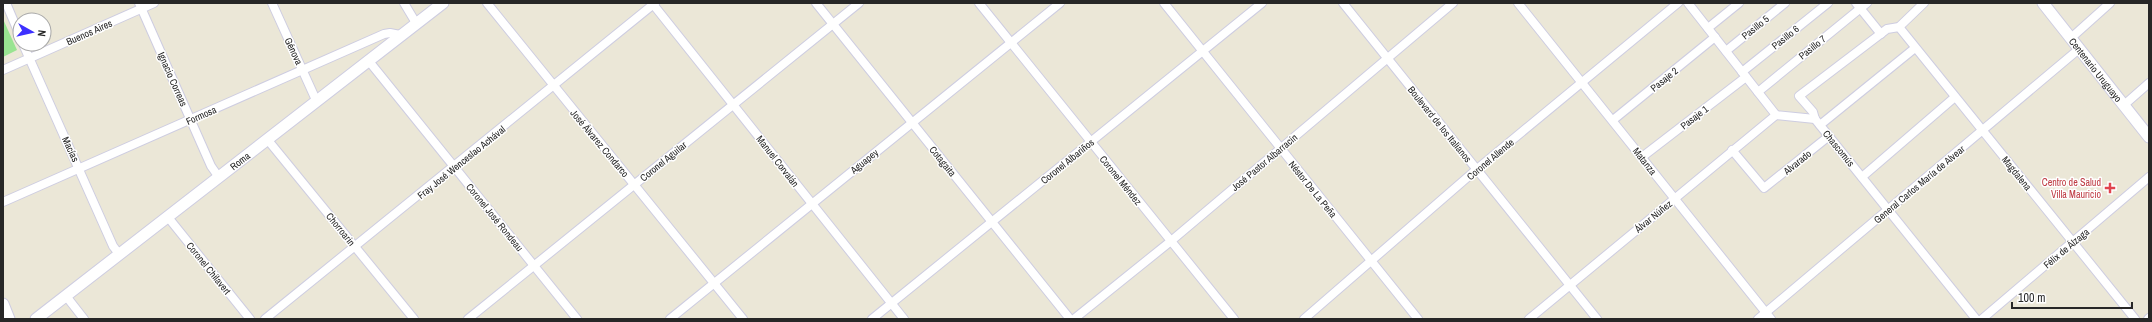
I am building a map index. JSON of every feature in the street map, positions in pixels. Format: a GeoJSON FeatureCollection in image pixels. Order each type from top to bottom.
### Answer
{"type":"FeatureCollection","features":[{"type":"Feature","properties":{"kind":"street"},"geometry":{"type":"LineString","coordinates":[[6,3],[12,17]]}},
{"type":"Feature","properties":{"kind":"street","name":"Buenos Aires"},"geometry":{"type":"LineString","coordinates":[[3,70],[140,6],[154,3]]}},
{"type":"Feature","properties":{"kind":"street","name":"Génova"},"geometry":{"type":"LineString","coordinates":[[272,3],[316,100]]}},
{"type":"Feature","properties":{"kind":"street"},"geometry":{"type":"LineString","coordinates":[[404,3],[416,23]]}},
{"type":"Feature","properties":{"kind":"street","name":"Roma"},"geometry":{"type":"LineString","coordinates":[[36,319],[218,176],[443,3]]}},
{"type":"Feature","properties":{"kind":"street","name":"José Álvarez Condarco"},"geometry":{"type":"LineString","coordinates":[[487,3],[553,87],[634,184],[743,319]]}},
{"type":"Feature","properties":{"kind":"street","name":"Cotagaita"},"geometry":{"type":"LineString","coordinates":[[816,3],[1070,319]]}},
{"type":"Feature","properties":{"kind":"street","name":"Coronel Aguilar"},"geometry":{"type":"LineString","coordinates":[[468,319],[859,3]]}},
{"type":"Feature","properties":{"kind":"street","name":"Coronel Méndez"},"geometry":{"type":"LineString","coordinates":[[979,3],[1234,319]]}},
{"type":"Feature","properties":{"kind":"street","name":"Aguapey"},"geometry":{"type":"LineString","coordinates":[[670,319],[1060,3]]}},
{"type":"Feature","properties":{"kind":"street","name":"Néstor De La Peña"},"geometry":{"type":"LineString","coordinates":[[1164,3],[1418,319]]}},
{"type":"Feature","properties":{"kind":"street","name":"Coronel Albariños"},"geometry":{"type":"LineString","coordinates":[[872,319],[1262,3]]}},
{"type":"Feature","properties":{"kind":"street","name":"Boulevard de los Italianos"},"geometry":{"type":"LineString","coordinates":[[1343,3],[1598,319]]}},
{"type":"Feature","properties":{"kind":"street","name":"José Pastor Albarracín"},"geometry":{"type":"LineString","coordinates":[[1074,319],[1171,241],[1453,3]]}},
{"type":"Feature","properties":{"kind":"street","name":"Matanza"},"geometry":{"type":"LineString","coordinates":[[1518,3],[1613,120],[1768,316]]}},
{"type":"Feature","properties":{"kind":"street","name":"Coronel Allende"},"geometry":{"type":"LineString","coordinates":[[1304,319],[1477,169],[1678,3]]}},
{"type":"Feature","properties":{"kind":"street"},"geometry":{"type":"LineString","coordinates":[[1699,3],[1690,6],[1776,114],[1818,122],[1915,48]]}},
{"type":"Feature","properties":{"kind":"street"},"geometry":{"type":"LineString","coordinates":[[1708,28],[1739,3]]}},
{"type":"Feature","properties":{"kind":"street","name":"Pasillo 5"},"geometry":{"type":"LineString","coordinates":[[1726,51],[1785,3]]}},
{"type":"Feature","properties":{"kind":"street","name":"Pasillo 6"},"geometry":{"type":"LineString","coordinates":[[1744,74],[1828,3]]}},
{"type":"Feature","properties":{"kind":"street"},"geometry":{"type":"LineString","coordinates":[[1861,5],[1881,34],[1887,29],[1899,27],[1924,3]]}},
{"type":"Feature","properties":{"kind":"street","name":"Centenario Uruguayo"},"geometry":{"type":"LineString","coordinates":[[2043,3],[2149,137]]}},
{"type":"Feature","properties":{"kind":"street"},"geometry":{"type":"LineString","coordinates":[[2071,38],[2110,3]]}},
{"type":"Feature","properties":{"kind":"street","name":"Fray José Wenceslao Achával"},"geometry":{"type":"LineString","coordinates":[[266,319],[455,167],[653,4]]}},
{"type":"Feature","properties":{"kind":"street","name":"Manuel Corvalán"},"geometry":{"type":"LineString","coordinates":[[653,4],[904,319]]}},
{"type":"Feature","properties":{"kind":"street","name":"Pasillo 7"},"geometry":{"type":"LineString","coordinates":[[1758,92],[1861,5]]}},
{"type":"Feature","properties":{"kind":"street","name":"Ignacio Correas"},"geometry":{"type":"LineString","coordinates":[[140,6],[211,166],[218,176]]}},
{"type":"Feature","properties":{"kind":"street","name":"Magdalena"},"geometry":{"type":"LineString","coordinates":[[1899,27],[2135,319]]}},
{"type":"Feature","properties":{"kind":"street","name":"Formosa"},"geometry":{"type":"LineString","coordinates":[[3,202],[384,34],[390,33],[400,35]]}},
{"type":"Feature","properties":{"kind":"street","name":"Chascomús"},"geometry":{"type":"LineString","coordinates":[[1881,34],[1799,96],[1813,112],[1818,122],[1829,136],[1976,319]]}},
{"type":"Feature","properties":{"kind":"street","name":"Pasaje 2"},"geometry":{"type":"LineString","coordinates":[[1613,120],[1715,37]]}},
{"type":"Feature","properties":{"kind":"street","name":"General Carlos María de Alvear"},"geometry":{"type":"LineString","coordinates":[[1758,319],[1768,316],[1889,210],[2079,49]]}},
{"type":"Feature","properties":{"kind":"street","name":"Macías"},"geometry":{"type":"LineString","coordinates":[[27,52],[80,168],[113,246],[119,254]]}},
{"type":"Feature","properties":{"kind":"street","name":"Coronel José Rondeau"},"geometry":{"type":"LineString","coordinates":[[368,60],[577,319]]}},
{"type":"Feature","properties":{"kind":"street","name":"Pasaje 1"},"geometry":{"type":"LineString","coordinates":[[1642,157],[1744,74]]}},
{"type":"Feature","properties":{"kind":"street"},"geometry":{"type":"LineString","coordinates":[[2124,105],[2149,83]]}},
{"type":"Feature","properties":{"kind":"street"},"geometry":{"type":"LineString","coordinates":[[1862,177],[1955,97]]}},
{"type":"Feature","properties":{"kind":"street","name":"Álvar Núñez"},"geometry":{"type":"LineString","coordinates":[[1529,319],[1776,114]]}},
{"type":"Feature","properties":{"kind":"street","name":"Alvarado"},"geometry":{"type":"LineString","coordinates":[[1732,150],[1764,188],[1829,136]]}},
{"type":"Feature","properties":{"kind":"street","name":"Chorroarin"},"geometry":{"type":"LineString","coordinates":[[267,139],[356,246],[414,319]]}},
{"type":"Feature","properties":{"kind":"street","name":"Félix de Álzaga"},"geometry":{"type":"LineString","coordinates":[[1982,319],[2149,177]]}},
{"type":"Feature","properties":{"kind":"street","name":"Coronel Chilavert"},"geometry":{"type":"LineString","coordinates":[[167,216],[250,319]]}},
{"type":"Feature","properties":{"kind":"street"},"geometry":{"type":"LineString","coordinates":[[66,296],[84,319]]}},
{"type":"Feature","properties":{"kind":"street"},"geometry":{"type":"LineString","coordinates":[[3,304],[9,319]]}},
{"type":"Feature","properties":{"kind":"green space"},"geometry":{"type":"Polygon","coordinates":[[[3,19],[12,39],[13,52],[3,57],[3,19]]]}},
{"type":"Feature","properties":{"kind":"place","name":"Centro de Salud Villa Mauricio"},"geometry":{"type":"Point","coordinates":[2110,188]}}]}
